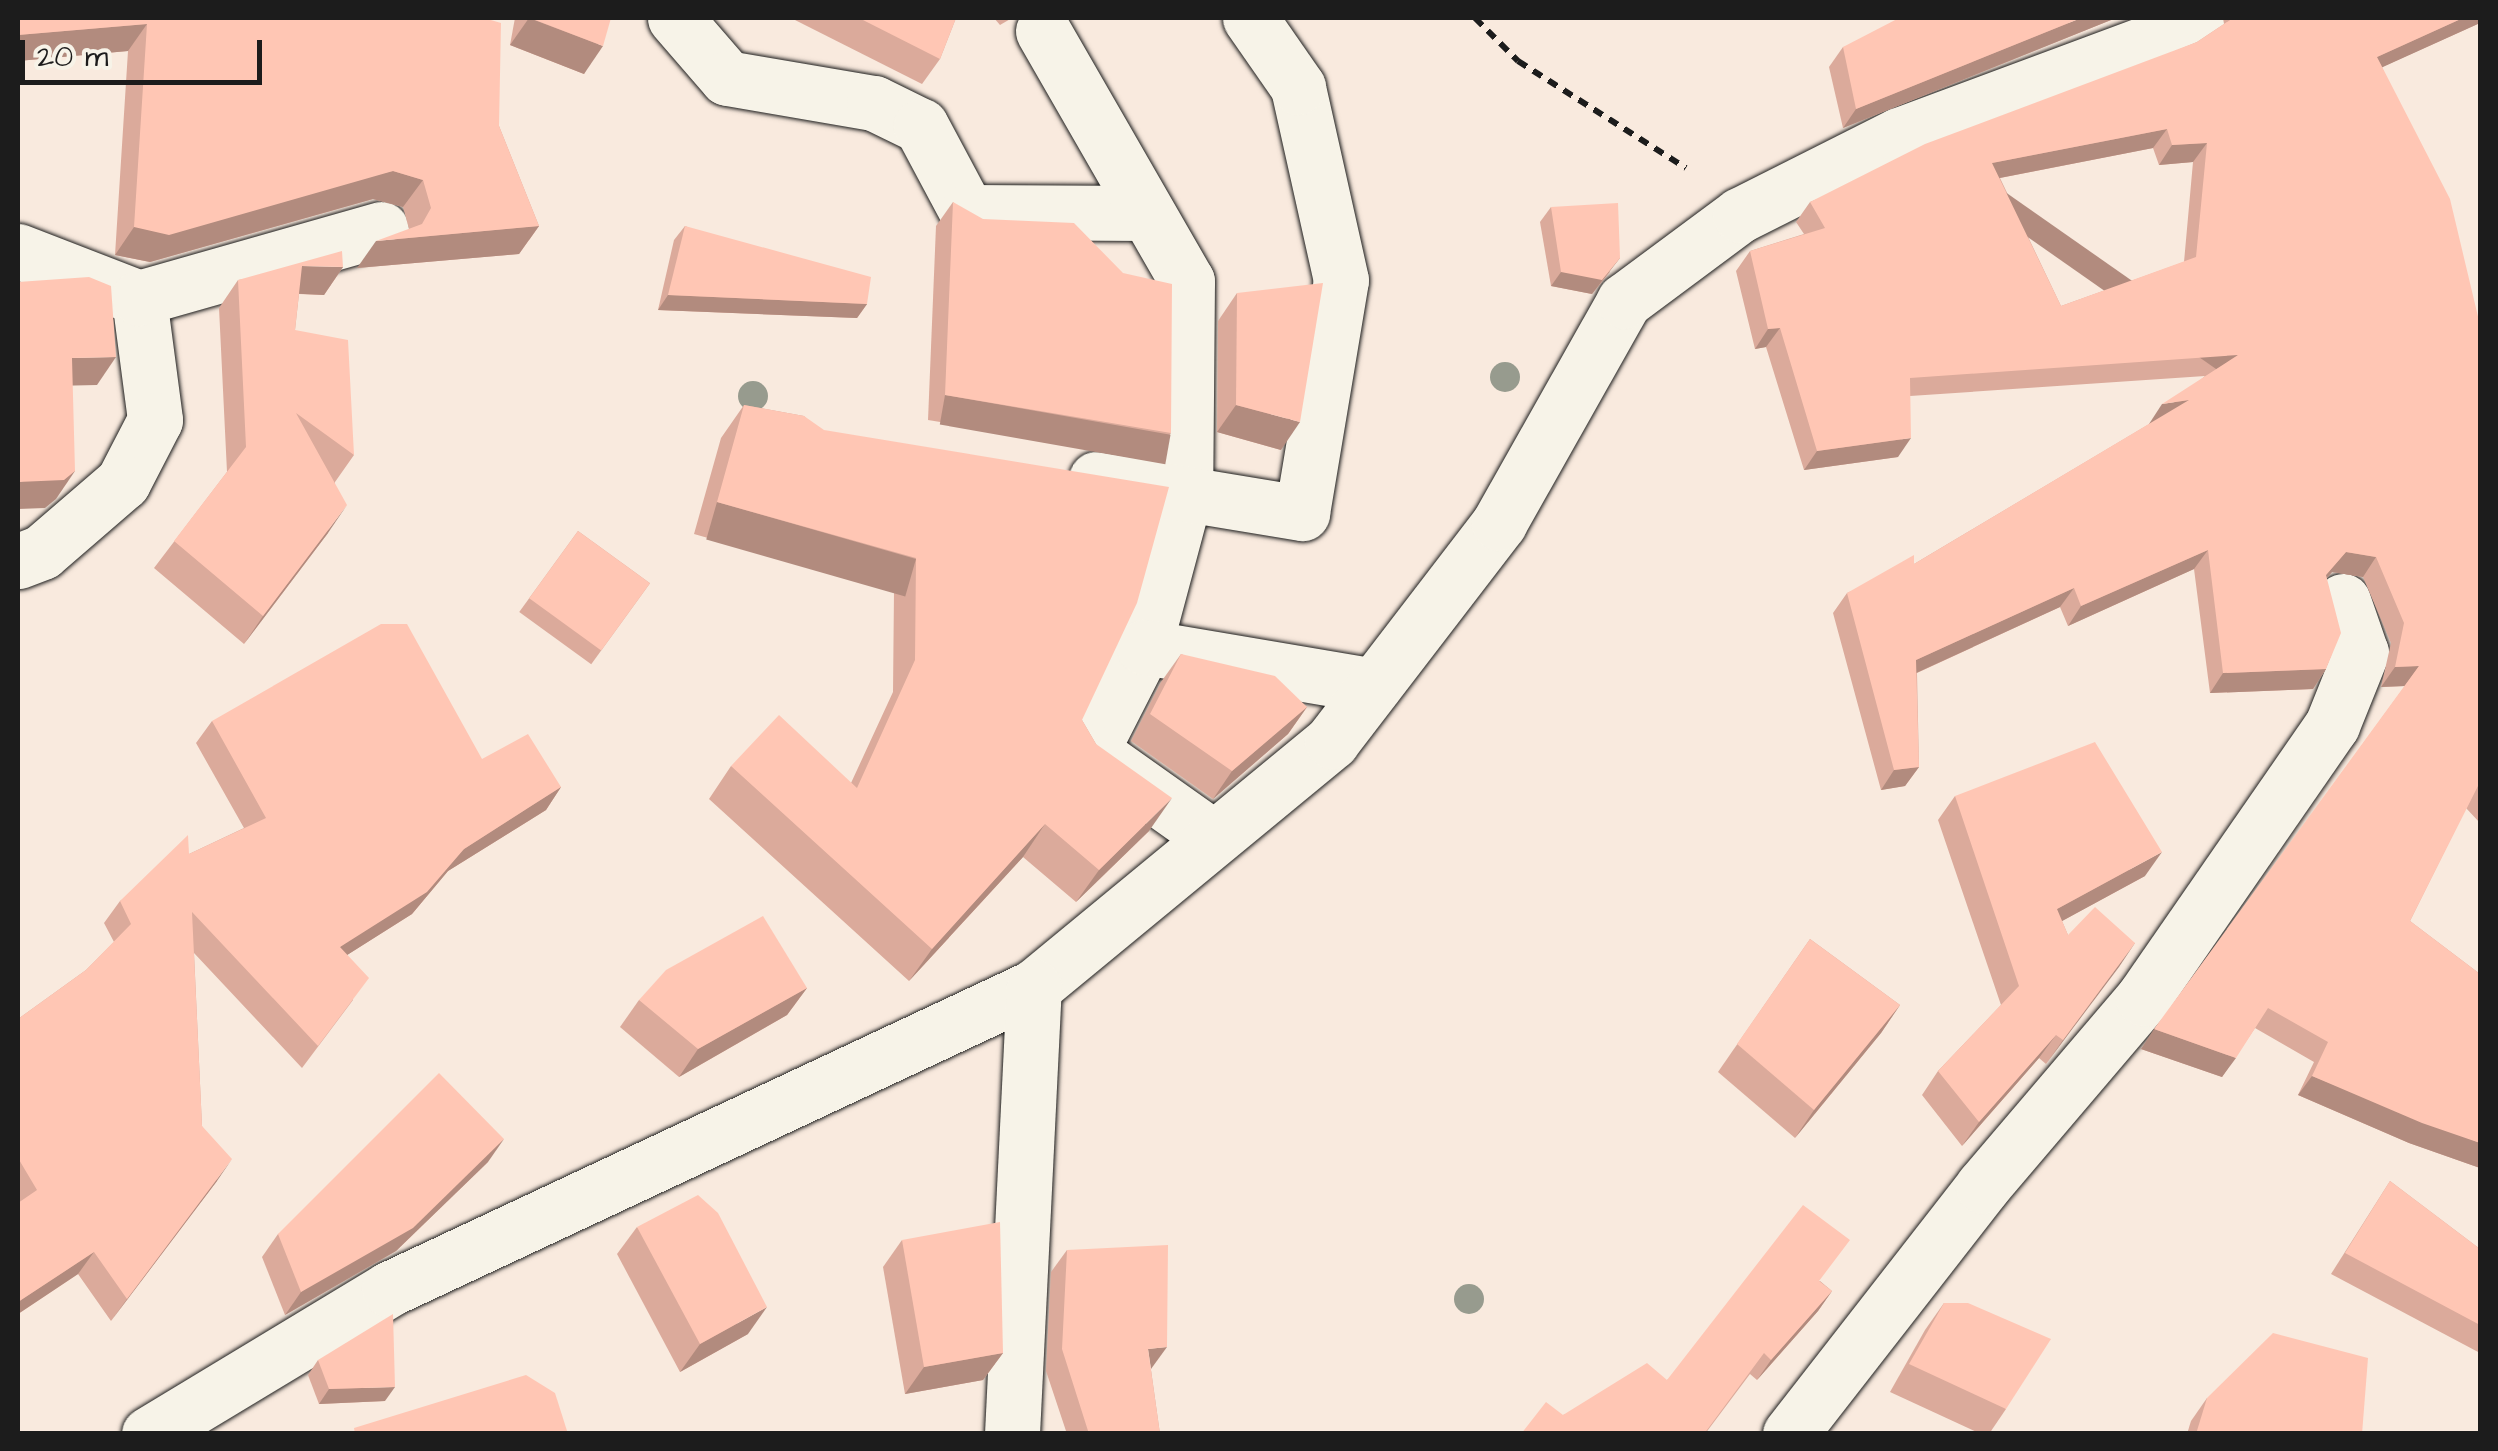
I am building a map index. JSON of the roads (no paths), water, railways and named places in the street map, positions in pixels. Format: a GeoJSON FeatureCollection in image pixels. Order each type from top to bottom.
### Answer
{"type":"FeatureCollection","features":[{"type":"Feature","properties":{"kind":"street"},"geometry":{"type":"LineString","coordinates":[[675,18],[728,78],[874,104],[921,126],[967,212],[1148,213]]}},
{"type":"Feature","properties":{"kind":"street"},"geometry":{"type":"LineString","coordinates":[[1052,472],[1302,513],[1341,280],[1298,87],[1250,18]]}},
{"type":"Feature","properties":{"kind":"street"},"geometry":{"type":"LineString","coordinates":[[149,1434],[389,1289],[1034,988],[1156,892],[1210,836],[1332,740],[1499,523],[1624,301],[1740,215],[1900,135],[2168,36],[2197,18]]}},
{"type":"Feature","properties":{"kind":"street"},"geometry":{"type":"LineString","coordinates":[[1043,31],[1187,281],[1186,494],[1144,648],[1091,751],[1210,836]]}},
{"type":"Feature","properties":{"kind":"street"},"geometry":{"type":"LineString","coordinates":[[18,251],[139,298],[381,230]]}},
{"type":"Feature","properties":{"kind":"street"},"geometry":{"type":"LineString","coordinates":[[18,561],[42,552],[123,482],[155,420],[139,298]]}},
{"type":"Feature","properties":{"kind":"street"},"geometry":{"type":"LineString","coordinates":[[1790,1434],[1983,1186],[2143,998],[2332,725],[2361,653],[2343,601]]}},
{"type":"Feature","properties":{"kind":"street"},"geometry":{"type":"LineString","coordinates":[[1144,648],[1374,686]]}},
{"type":"Feature","properties":{"kind":"street"},"geometry":{"type":"LineString","coordinates":[[1012,1434],[1034,988]]}}]}
